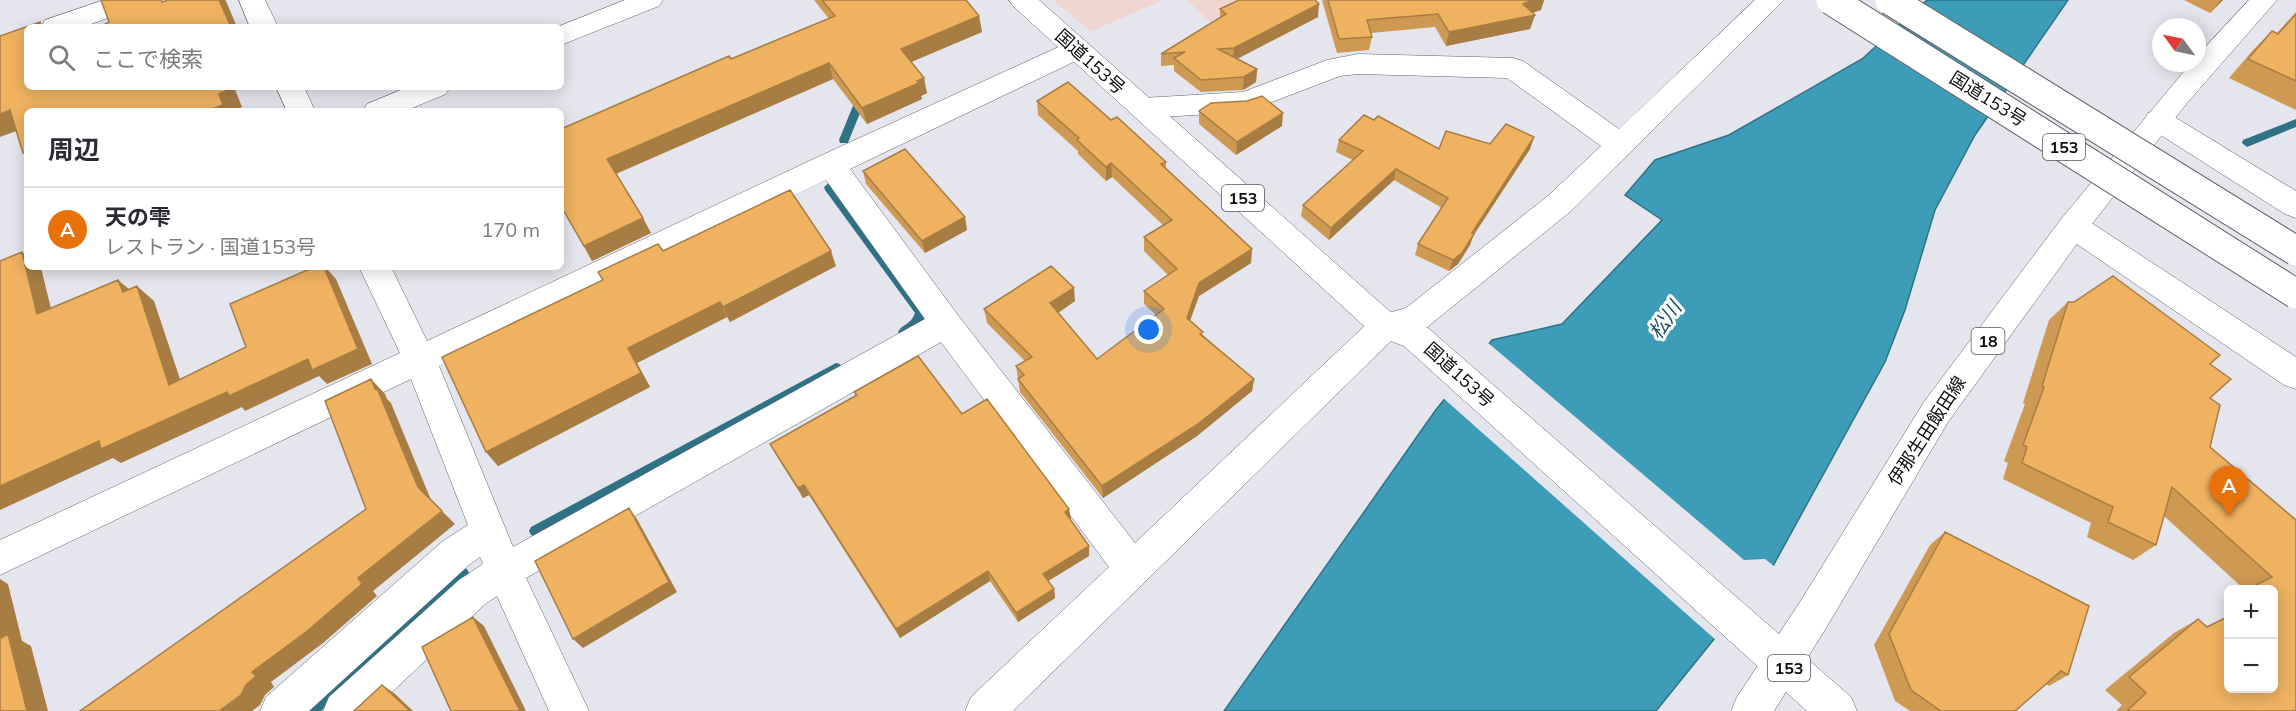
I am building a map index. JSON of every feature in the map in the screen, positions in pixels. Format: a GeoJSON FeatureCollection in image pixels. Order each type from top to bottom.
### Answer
{"type":"FeatureCollection","features":[{"type":"Feature","properties":{"kind":"main road"},"geometry":{"type":"LineString","coordinates":[[64,24],[132,0]]}},
{"type":"Feature","properties":{"kind":"main road"},"geometry":{"type":"LineString","coordinates":[[252,0],[263,24]]}},
{"type":"Feature","properties":{"kind":"main road"},"geometry":{"type":"LineString","coordinates":[[564,35],[650,0]]}},
{"type":"Feature","properties":{"kind":"main road","name":"国道153号"},"geometry":{"type":"LineString","coordinates":[[1022,0],[1143,108],[1837,711]]}},
{"type":"Feature","properties":{"kind":"main road"},"geometry":{"type":"LineString","coordinates":[[985,711],[1132,568],[1415,319],[1560,203],[1770,0]]}},
{"type":"Feature","properties":{"kind":"main road","name":"国道153号"},"geometry":{"type":"LineString","coordinates":[[1831,0],[2296,294]]}},
{"type":"Feature","properties":{"kind":"main road","name":"国道153号"},"geometry":{"type":"LineString","coordinates":[[1890,0],[2296,251]]}},
{"type":"Feature","properties":{"kind":"main road","name":"伊那生田飯田線"},"geometry":{"type":"LineString","coordinates":[[1750,711],[1781,661],[1814,615],[1936,412],[2073,226],[2158,120],[2264,0]]}},
{"type":"Feature","properties":{"kind":"main road"},"geometry":{"type":"LineString","coordinates":[[0,558],[1076,49]]}},
{"type":"Feature","properties":{"kind":"main road"},"geometry":{"type":"LineString","coordinates":[[1143,108],[1246,102],[1337,67],[1358,64],[1513,68],[1620,145]]}},
{"type":"Feature","properties":{"kind":"main road"},"geometry":{"type":"LineString","coordinates":[[291,90],[300,108]]}},
{"type":"Feature","properties":{"kind":"main road"},"geometry":{"type":"LineString","coordinates":[[384,108],[429,90]]}},
{"type":"Feature","properties":{"kind":"main road"},"geometry":{"type":"LineString","coordinates":[[2158,120],[2296,206]]}},
{"type":"Feature","properties":{"kind":"main road"},"geometry":{"type":"LineString","coordinates":[[830,164],[946,323],[1132,568]]}},
{"type":"Feature","properties":{"kind":"main road"},"geometry":{"type":"LineString","coordinates":[[2073,226],[2296,375]]}},
{"type":"Feature","properties":{"kind":"main road"},"geometry":{"type":"LineString","coordinates":[[376,270],[419,358],[504,571],[569,711]]}},
{"type":"Feature","properties":{"kind":"main road"},"geometry":{"type":"LineString","coordinates":[[343,711],[472,592],[504,571],[946,323]]}},
{"type":"Feature","properties":{"kind":"main road"},"geometry":{"type":"LineString","coordinates":[[280,711],[456,553],[488,532]]}},
{"type":"Feature","properties":{"kind":"shaded area"},"geometry":{"type":"Polygon","coordinates":[[[1054,0],[1163,0],[1090,32],[1054,0]]]}},
{"type":"Feature","properties":{"kind":"shaded area"},"geometry":{"type":"Polygon","coordinates":[[[1187,0],[1253,0],[1210,22],[1187,0]]]}},
{"type":"Feature","properties":{"kind":"water","name":"松川"},"geometry":{"type":"Polygon","coordinates":[[[1927,0],[2068,0],[1975,135],[1935,210],[1905,310],[1885,362],[1773,566],[1656,711],[1224,711],[1435,411],[1492,340],[1562,324],[1662,220],[1625,195],[1655,160],[1729,135],[1862,59],[1927,0]]]}},
{"type":"Feature","properties":{"kind":"pier"},"geometry":{"type":"Polygon","coordinates":[[[1487,342],[1744,560],[1765,559],[1775,567],[1717,641],[1442,397],[1487,342]]]}},
{"type":"Feature","properties":{"kind":"building"},"geometry":{"type":"Polygon","coordinates":[[[101,0],[161,0],[162,2],[219,0],[230,24],[105,24],[109,22],[101,0]]]}},
{"type":"Feature","properties":{"kind":"building"},"geometry":{"type":"Polygon","coordinates":[[[822,0],[966,0],[979,16],[901,49],[924,78],[917,81],[919,83],[862,108],[829,63],[607,159],[643,218],[584,246],[564,211],[564,128],[729,56],[731,59],[835,16],[822,0]]]}},
{"type":"Feature","properties":{"kind":"building"},"geometry":{"type":"Polygon","coordinates":[[[1239,0],[1315,0],[1319,4],[1234,48],[1218,49],[1257,69],[1244,77],[1201,80],[1174,58],[1185,52],[1161,54],[1226,14],[1220,9],[1239,0]]]}},
{"type":"Feature","properties":{"kind":"building"},"geometry":{"type":"Polygon","coordinates":[[[1328,0],[1534,0],[1523,4],[1535,15],[1449,32],[1438,14],[1367,20],[1372,37],[1339,39],[1328,0]]]}},
{"type":"Feature","properties":{"kind":"building"},"geometry":{"type":"Polygon","coordinates":[[[2296,14],[2296,81],[2248,59],[2272,31],[2278,34],[2296,14]]]}},
{"type":"Feature","properties":{"kind":"building"},"geometry":{"type":"Polygon","coordinates":[[[24,28],[24,90],[228,90],[219,94],[223,105],[215,108],[24,108],[23,153],[10,110],[0,114],[0,36],[24,28]]]}},
{"type":"Feature","properties":{"kind":"building"},"geometry":{"type":"Polygon","coordinates":[[[1068,82],[1111,120],[1117,117],[1166,162],[1161,164],[1252,249],[1199,283],[1187,318],[1203,332],[1200,334],[1254,379],[1198,424],[1102,486],[1018,379],[1024,375],[1016,366],[1032,357],[984,309],[1051,266],[1074,288],[1050,303],[1097,359],[1164,309],[1144,291],[1177,269],[1144,237],[1172,220],[1111,163],[1106,167],[1077,140],[1079,138],[1037,101],[1068,82]]]}},
{"type":"Feature","properties":{"kind":"building"},"geometry":{"type":"Polygon","coordinates":[[[1262,96],[1283,113],[1237,142],[1199,111],[1211,103],[1247,101],[1262,96]]]}},
{"type":"Feature","properties":{"kind":"building"},"geometry":{"type":"Polygon","coordinates":[[[1364,115],[1374,120],[1378,116],[1439,149],[1446,131],[1490,144],[1506,124],[1534,137],[1472,233],[1474,234],[1462,253],[1453,260],[1418,244],[1448,198],[1396,169],[1331,228],[1303,205],[1363,151],[1339,140],[1364,115]]]}},
{"type":"Feature","properties":{"kind":"building"},"geometry":{"type":"Polygon","coordinates":[[[905,149],[965,217],[922,241],[863,171],[905,149]]]}},
{"type":"Feature","properties":{"kind":"building"},"geometry":{"type":"Polygon","coordinates":[[[790,190],[831,251],[723,307],[720,302],[628,348],[641,373],[486,452],[442,357],[603,280],[598,272],[658,244],[663,251],[790,190]]]}},
{"type":"Feature","properties":{"kind":"building"},"geometry":{"type":"Polygon","coordinates":[[[22,252],[24,270],[26,270],[37,314],[118,280],[123,292],[137,286],[169,385],[246,347],[230,304],[307,270],[325,270],[358,349],[312,370],[308,359],[229,396],[227,392],[101,449],[99,441],[0,486],[0,261],[22,252]]]}},
{"type":"Feature","properties":{"kind":"building"},"geometry":{"type":"Polygon","coordinates":[[[2113,276],[2220,355],[2210,364],[2231,379],[2210,398],[2220,405],[2210,447],[2296,520],[2296,711],[2127,711],[2146,693],[2129,677],[2198,619],[2207,627],[2224,618],[2224,693],[2278,693],[2278,585],[2256,585],[2272,577],[2172,487],[2156,545],[2108,522],[2113,507],[2022,463],[2027,447],[2023,445],[2044,387],[2042,386],[2068,302],[2074,302],[2113,276]]]}},
{"type":"Feature","properties":{"kind":"building"},"geometry":{"type":"Polygon","coordinates":[[[918,356],[962,414],[987,399],[1069,509],[1065,512],[1089,546],[1043,574],[1054,589],[1016,613],[988,571],[896,629],[804,485],[798,488],[770,444],[857,395],[854,392],[918,356]]]}},
{"type":"Feature","properties":{"kind":"building"},"geometry":{"type":"Polygon","coordinates":[[[371,379],[375,389],[377,388],[418,487],[442,511],[358,578],[362,584],[306,632],[252,672],[256,676],[246,685],[241,695],[219,711],[80,711],[366,509],[325,401],[371,379]]]}},
{"type":"Feature","properties":{"kind":"building"},"geometry":{"type":"Polygon","coordinates":[[[629,508],[669,582],[573,639],[535,561],[629,508]]]}},
{"type":"Feature","properties":{"kind":"building"},"geometry":{"type":"Polygon","coordinates":[[[1945,532],[2089,606],[2068,675],[2061,671],[2015,711],[1941,711],[1911,690],[1889,634],[1945,532]]]}},
{"type":"Feature","properties":{"kind":"building"},"geometry":{"type":"Polygon","coordinates":[[[473,617],[520,711],[451,711],[422,647],[473,617]]]}},
{"type":"Feature","properties":{"kind":"building"},"geometry":{"type":"Polygon","coordinates":[[[8,634],[27,711],[0,711],[0,635],[1,638],[8,634]]]}},
{"type":"Feature","properties":{"kind":"building"},"geometry":{"type":"Polygon","coordinates":[[[382,685],[410,711],[354,711],[382,685]]]}},
{"type":"Feature","properties":{"kind":"waterway"},"geometry":{"type":"LineString","coordinates":[[844,140],[862,96]]}},
{"type":"Feature","properties":{"kind":"waterway"},"geometry":{"type":"LineString","coordinates":[[2247,143],[2296,123]]}},
{"type":"Feature","properties":{"kind":"waterway"},"geometry":{"type":"LineString","coordinates":[[829,187],[921,312],[916,325],[904,332]]}},
{"type":"Feature","properties":{"kind":"waterway"},"geometry":{"type":"LineString","coordinates":[[536,531],[836,368]]}},
{"type":"Feature","properties":{"kind":"waterway"},"geometry":{"type":"LineString","coordinates":[[311,711],[462,573]]}},
{"type":"Feature","properties":{"kind":"place","name":"天の雫"},"geometry":{"type":"Point","coordinates":[2229,516]}}]}
